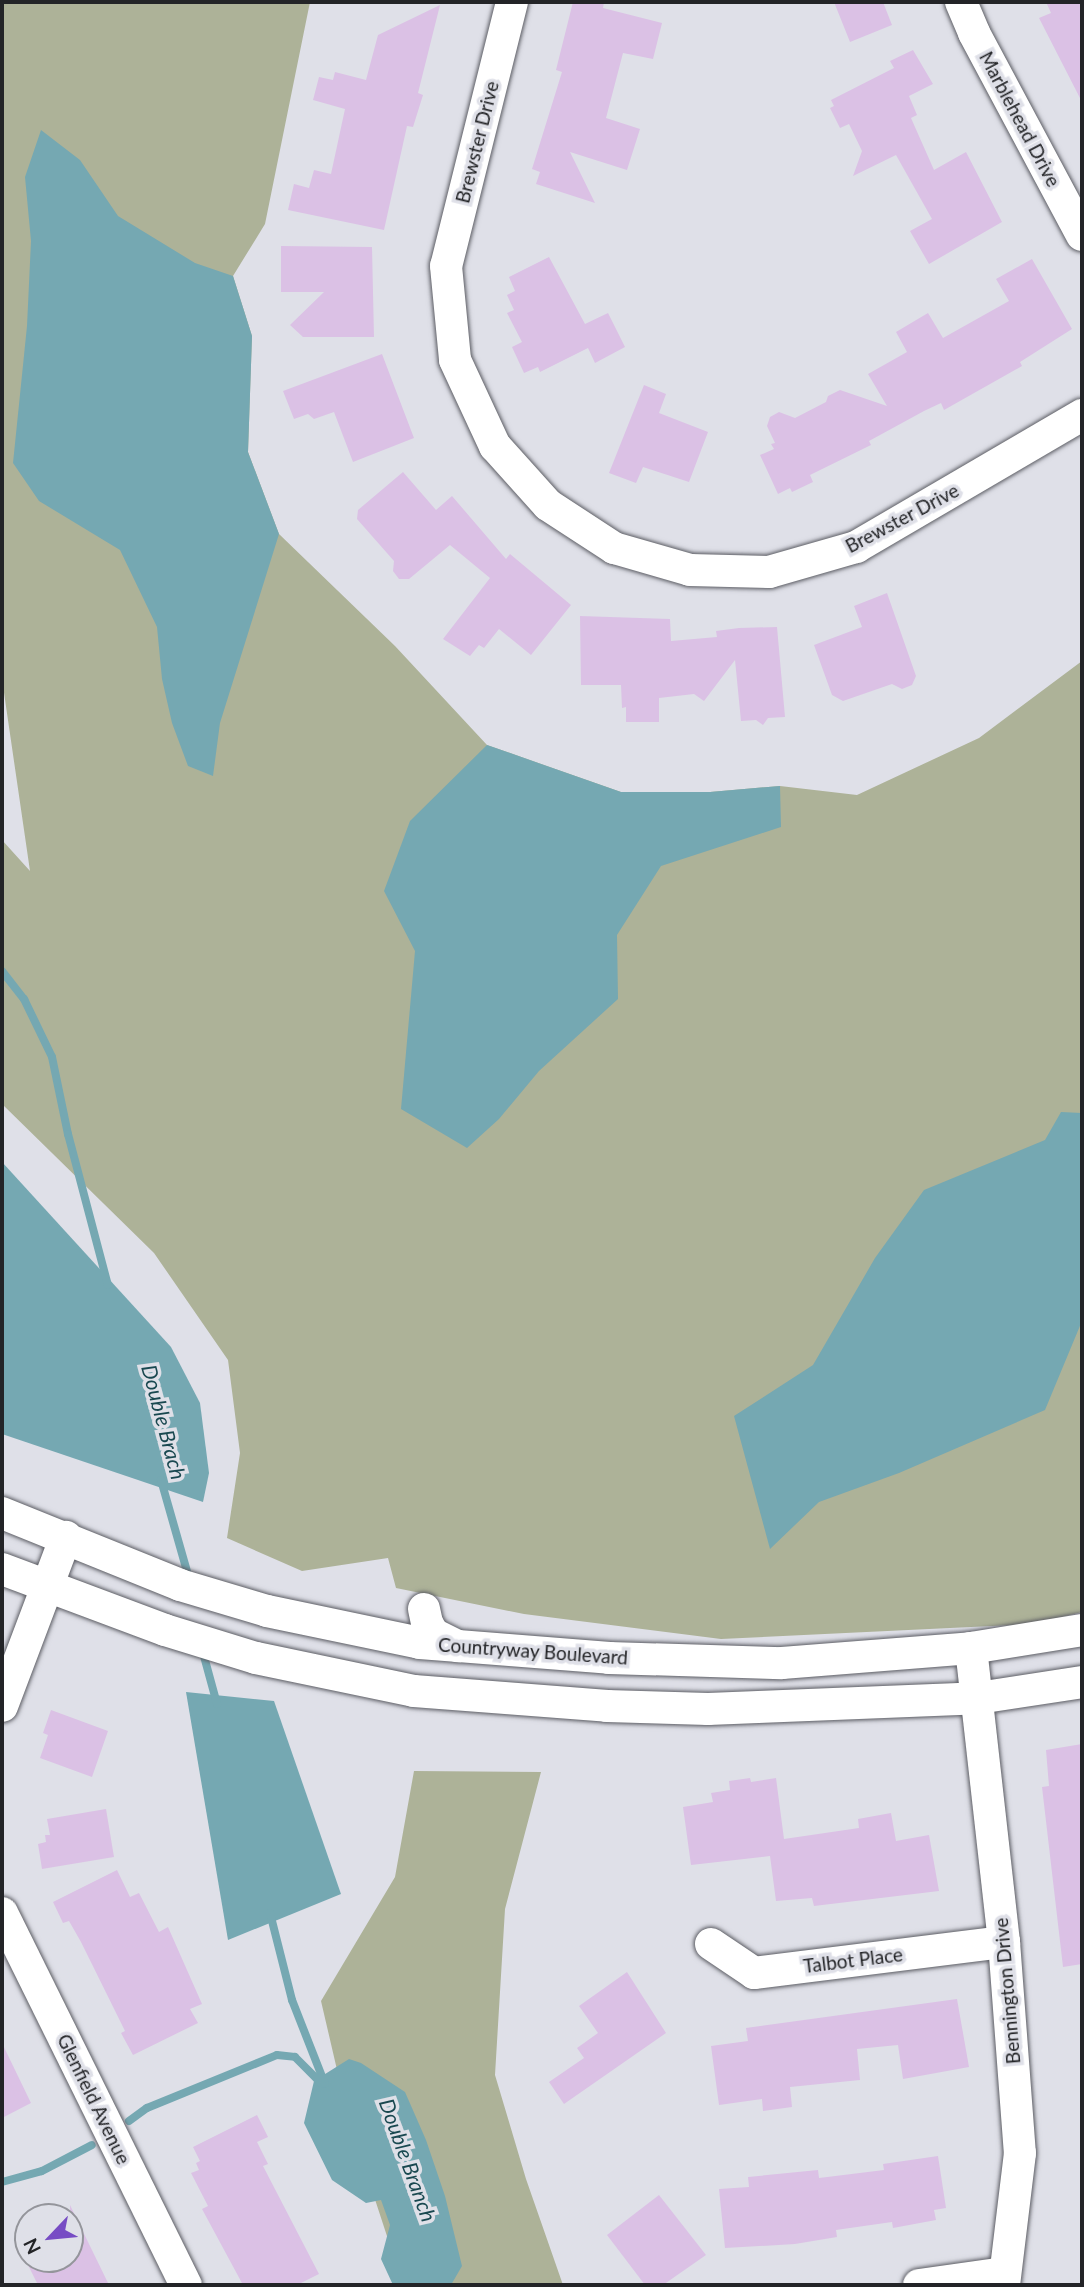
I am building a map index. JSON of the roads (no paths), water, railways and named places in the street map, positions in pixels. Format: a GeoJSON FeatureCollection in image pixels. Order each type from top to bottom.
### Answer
{"type":"FeatureCollection","features":[{"type":"Feature","properties":{"kind":"street","name":"Brewster Drive"},"geometry":{"type":"LineString","coordinates":[[512,2],[446,266],[456,360],[495,446],[548,505],[614,548],[690,570],[769,572],[856,548],[1082,415]]}},
{"type":"Feature","properties":{"kind":"street","name":"Marblehead Drive"},"geometry":{"type":"LineString","coordinates":[[961,2],[974,33],[1082,234]]}},
{"type":"Feature","properties":{"kind":"street","name":"Countryway Boulevard"},"geometry":{"type":"LineString","coordinates":[[2,1513],[180,1585],[268,1611],[420,1643],[609,1658],[782,1663],[971,1648],[1082,1630]]}},
{"type":"Feature","properties":{"kind":"street"},"geometry":{"type":"LineString","coordinates":[[2,1706],[66,1537]]}},
{"type":"Feature","properties":{"kind":"street"},"geometry":{"type":"LineString","coordinates":[[2,1569],[164,1630],[256,1658],[414,1691],[607,1706],[708,1709],[978,1698],[1082,1682]]}},
{"type":"Feature","properties":{"kind":"street"},"geometry":{"type":"LineString","coordinates":[[425,1609],[426,1623],[433,1634],[459,1646]]}},
{"type":"Feature","properties":{"kind":"street","name":"Bennington Drive"},"geometry":{"type":"LineString","coordinates":[[971,1648],[1004,1942],[1020,2153],[1004,2279]]}},
{"type":"Feature","properties":{"kind":"street","name":"Glenfield Avenue"},"geometry":{"type":"LineString","coordinates":[[2,1913],[186,2285]]}},
{"type":"Feature","properties":{"kind":"street","name":"Talbot Place"},"geometry":{"type":"LineString","coordinates":[[711,1944],[754,1973],[1004,1942]]}},
{"type":"Feature","properties":{"kind":"street"},"geometry":{"type":"LineString","coordinates":[[919,2285],[1004,2279]]}},
{"type":"Feature","properties":{"kind":"water"},"geometry":{"type":"Polygon","coordinates":[[[41,130],[80,160],[118,216],[195,263],[233,276],[252,336],[248,452],[279,534],[220,723],[213,776],[188,766],[172,723],[162,679],[157,627],[120,550],[39,501],[13,463],[27,326],[31,241],[25,177],[41,130]]]}},
{"type":"Feature","properties":{"kind":"water"},"geometry":{"type":"Polygon","coordinates":[[[487,745],[621,792],[710,792],[780,786],[781,827],[661,866],[617,935],[618,999],[539,1071],[499,1119],[467,1148],[401,1109],[415,951],[384,891],[410,821],[487,745]]]}},
{"type":"Feature","properties":{"kind":"water"},"geometry":{"type":"Polygon","coordinates":[[[1061,1112],[1082,1113],[1082,1321],[1045,1410],[899,1473],[819,1502],[770,1549],[734,1416],[813,1365],[875,1258],[924,1190],[1045,1140],[1061,1112]]]}},
{"type":"Feature","properties":{"kind":"water"},"geometry":{"type":"Polygon","coordinates":[[[2,1162],[171,1347],[200,1403],[209,1473],[203,1502],[2,1434],[2,1162]]]}},
{"type":"Feature","properties":{"kind":"water"},"geometry":{"type":"Polygon","coordinates":[[[186,1692],[274,1701],[341,1894],[228,1940],[186,1692]]]}},
{"type":"Feature","properties":{"kind":"water"},"geometry":{"type":"Polygon","coordinates":[[[349,2059],[361,2063],[405,2092],[426,2140],[445,2196],[462,2266],[451,2285],[393,2285],[381,2259],[390,2225],[381,2200],[366,2203],[332,2180],[304,2123],[314,2081],[349,2059]]]}},
{"type":"Feature","properties":{"kind":"waterway"},"geometry":{"type":"LineString","coordinates":[[2,971],[24,999],[52,1057],[68,1134],[108,1285]]}},
{"type":"Feature","properties":{"kind":"waterway","name":"Double Brach"},"geometry":{"type":"LineString","coordinates":[[161,1480],[187,1571]]}},
{"type":"Feature","properties":{"kind":"waterway"},"geometry":{"type":"LineString","coordinates":[[202,1649],[217,1704]]}},
{"type":"Feature","properties":{"kind":"waterway","name":"Double Branch"},"geometry":{"type":"LineString","coordinates":[[270,1913],[292,2000],[325,2084]]}},
{"type":"Feature","properties":{"kind":"waterway","name":"Double Branch"},"geometry":{"type":"LineString","coordinates":[[129,2121],[147,2108],[277,2055],[295,2057],[322,2084]]}},
{"type":"Feature","properties":{"kind":"waterway","name":"Double Branch"},"geometry":{"type":"LineString","coordinates":[[2,2182],[42,2171],[92,2145]]}}]}
